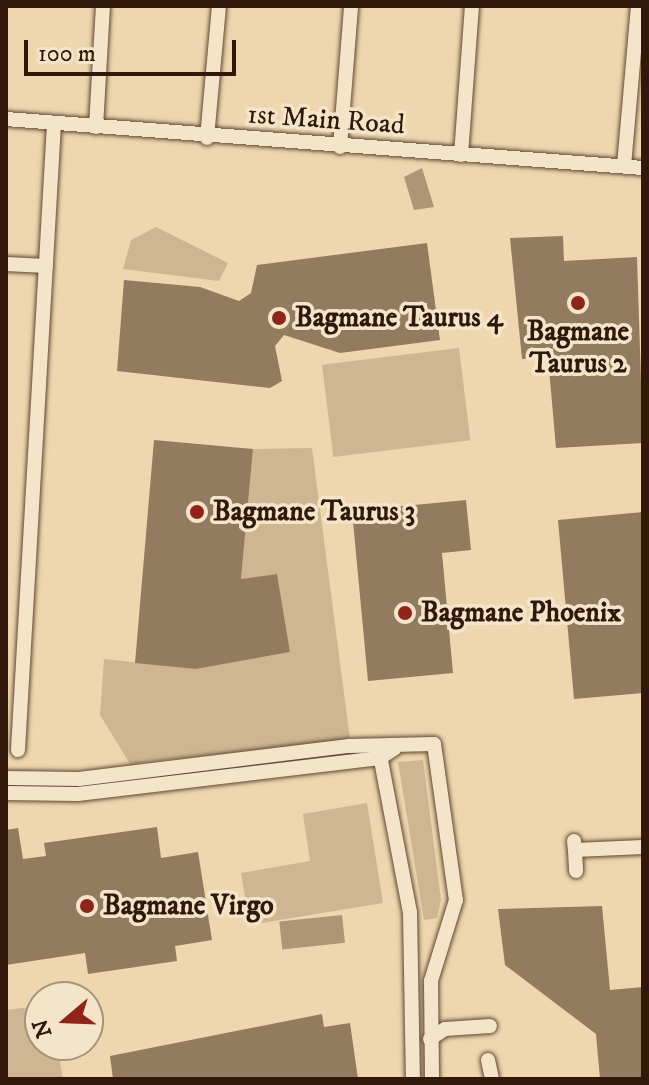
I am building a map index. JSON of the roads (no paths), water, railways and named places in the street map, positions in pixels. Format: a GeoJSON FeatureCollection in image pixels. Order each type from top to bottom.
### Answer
{"type":"FeatureCollection","features":[{"type":"Feature","properties":{"kind":"street"},"geometry":{"type":"LineString","coordinates":[[96,127],[103,6]]}},
{"type":"Feature","properties":{"kind":"street"},"geometry":{"type":"LineString","coordinates":[[207,138],[219,6]]}},
{"type":"Feature","properties":{"kind":"street"},"geometry":{"type":"LineString","coordinates":[[340,147],[351,6]]}},
{"type":"Feature","properties":{"kind":"street"},"geometry":{"type":"LineString","coordinates":[[461,155],[472,6]]}},
{"type":"Feature","properties":{"kind":"street"},"geometry":{"type":"LineString","coordinates":[[624,166],[638,6]]}},
{"type":"Feature","properties":{"kind":"street","name":"1st Main Road"},"geometry":{"type":"LineString","coordinates":[[6,119],[207,138],[643,168]]}},
{"type":"Feature","properties":{"kind":"street"},"geometry":{"type":"LineString","coordinates":[[18,750],[54,123]]}},
{"type":"Feature","properties":{"kind":"street"},"geometry":{"type":"LineString","coordinates":[[6,264],[46,266]]}},
{"type":"Feature","properties":{"kind":"street"},"geometry":{"type":"LineString","coordinates":[[6,793],[78,794],[434,744],[456,900],[431,981],[432,1079]]}},
{"type":"Feature","properties":{"kind":"street"},"geometry":{"type":"LineString","coordinates":[[6,778],[79,779],[379,751]]}},
{"type":"Feature","properties":{"kind":"street"},"geometry":{"type":"LineString","coordinates":[[379,751],[410,912],[413,1079]]}},
{"type":"Feature","properties":{"kind":"street"},"geometry":{"type":"LineString","coordinates":[[576,871],[574,846],[643,847]]}},
{"type":"Feature","properties":{"kind":"street"},"geometry":{"type":"LineString","coordinates":[[430,1039],[445,1029],[490,1026]]}},
{"type":"Feature","properties":{"kind":"street"},"geometry":{"type":"LineString","coordinates":[[488,1060],[492,1079]]}},
{"type":"Feature","properties":{"kind":"place","name":"Bagmane Taurus 2"},"geometry":{"type":"Point","coordinates":[578,303]}},
{"type":"Feature","properties":{"kind":"place","name":"Bagmane Taurus 4"},"geometry":{"type":"Point","coordinates":[279,318]}},
{"type":"Feature","properties":{"kind":"place","name":"Bagmane Taurus 3"},"geometry":{"type":"Point","coordinates":[197,512]}},
{"type":"Feature","properties":{"kind":"place","name":"Bagmane Phoenix"},"geometry":{"type":"Point","coordinates":[405,613]}},
{"type":"Feature","properties":{"kind":"place","name":"Bagmane Virgo"},"geometry":{"type":"Point","coordinates":[87,906]}}]}
